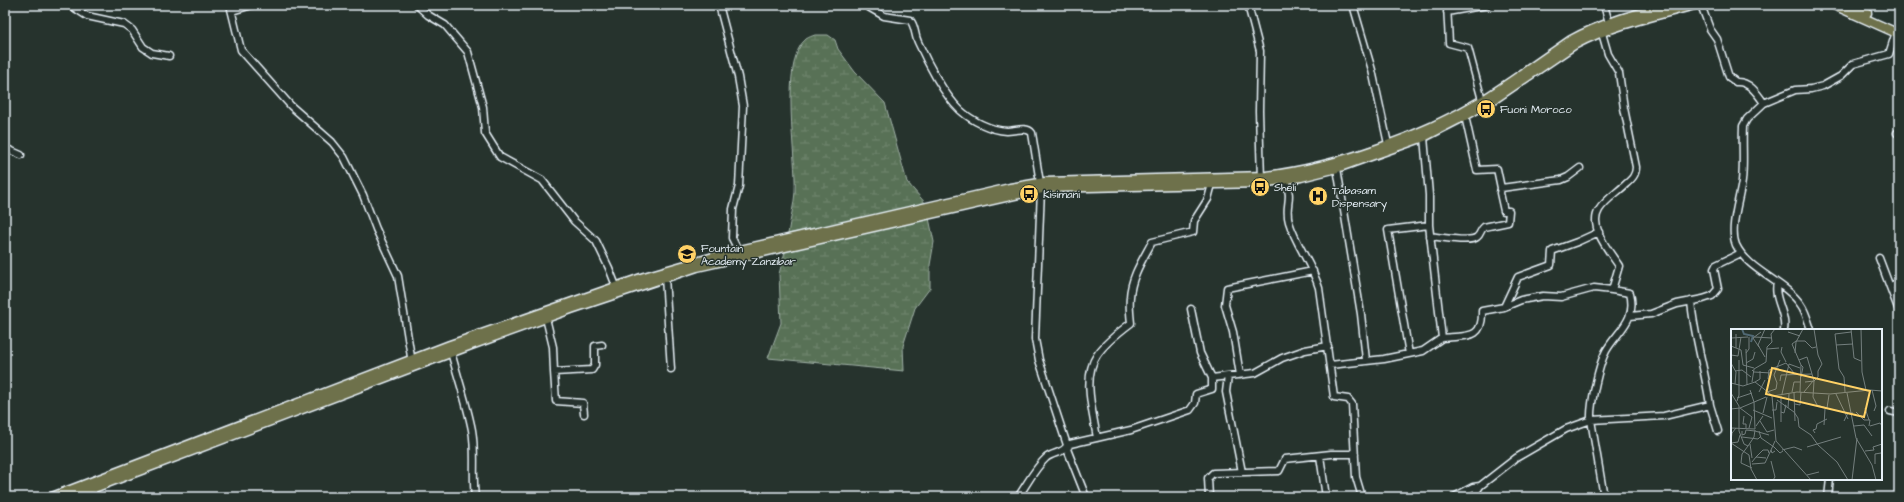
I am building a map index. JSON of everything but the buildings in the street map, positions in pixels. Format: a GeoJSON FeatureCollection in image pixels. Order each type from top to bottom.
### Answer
{"type":"FeatureCollection","features":[{"type":"Feature","properties":{"kind":"main road"},"geometry":{"type":"LineString","coordinates":[[1041,186],[1212,184],[1261,179],[1335,162],[1421,131],[1482,100],[1571,40],[1609,23],[1669,5]]}},
{"type":"Feature","properties":{"kind":"main road"},"geometry":{"type":"LineString","coordinates":[[70,497],[92,490],[412,363],[616,286],[696,261],[738,250],[781,243],[993,195],[1085,179],[1285,180],[1337,168],[1424,137],[1465,116],[1496,98],[1574,45],[1602,33],[1695,5]]}},
{"type":"Feature","properties":{"kind":"main road"},"geometry":{"type":"LineString","coordinates":[[1834,5],[1898,31]]}},
{"type":"Feature","properties":{"kind":"main road"},"geometry":{"type":"LineString","coordinates":[[1852,6],[1898,31]]}},
{"type":"Feature","properties":{"kind":"main road"},"geometry":{"type":"LineString","coordinates":[[412,363],[451,352],[665,277],[781,243]]}},
{"type":"Feature","properties":{"kind":"main road"},"geometry":{"type":"LineString","coordinates":[[52,497],[92,490]]}},
{"type":"Feature","properties":{"kind":"street"},"geometry":{"type":"LineString","coordinates":[[70,5],[88,16],[124,24],[132,30],[142,47],[152,53],[169,56]]}},
{"type":"Feature","properties":{"kind":"street"},"geometry":{"type":"LineString","coordinates":[[252,5],[231,8],[242,50],[291,106],[332,142],[344,157],[363,195],[376,229],[398,276],[412,363]]}},
{"type":"Feature","properties":{"kind":"street"},"geometry":{"type":"LineString","coordinates":[[417,5],[428,15],[445,25],[468,52],[483,107],[484,133],[500,157],[542,180],[574,221],[596,241],[616,286]]}},
{"type":"Feature","properties":{"kind":"street"},"geometry":{"type":"LineString","coordinates":[[719,5],[744,106],[740,186],[733,209],[732,238],[738,250]]}},
{"type":"Feature","properties":{"kind":"street"},"geometry":{"type":"LineString","coordinates":[[865,5],[884,16],[910,20],[915,28],[914,34],[930,67],[948,96],[960,110],[975,121],[989,127],[1005,131],[1025,129],[1031,131],[1041,186],[1035,339],[1038,360],[1086,497]]}},
{"type":"Feature","properties":{"kind":"street"},"geometry":{"type":"LineString","coordinates":[[1248,5],[1260,51],[1259,111],[1261,179]]}},
{"type":"Feature","properties":{"kind":"street"},"geometry":{"type":"LineString","coordinates":[[1353,5],[1372,70],[1388,144]]}},
{"type":"Feature","properties":{"kind":"street"},"geometry":{"type":"LineString","coordinates":[[1447,5],[1448,43],[1468,48],[1482,100]]}},
{"type":"Feature","properties":{"kind":"street"},"geometry":{"type":"LineString","coordinates":[[1447,12],[1487,5]]}},
{"type":"Feature","properties":{"kind":"street"},"geometry":{"type":"LineString","coordinates":[[1604,5],[1609,23]]}},
{"type":"Feature","properties":{"kind":"street"},"geometry":{"type":"LineString","coordinates":[[1701,5],[1710,29],[1717,39],[1729,77],[1736,82],[1741,82],[1750,86],[1764,102]]}},
{"type":"Feature","properties":{"kind":"street"},"geometry":{"type":"LineString","coordinates":[[1811,329],[1801,305],[1792,294],[1741,253],[1736,243],[1735,236],[1738,198],[1742,182],[1743,126],[1747,119],[1764,102],[1795,90],[1811,89],[1823,86],[1841,76],[1853,64],[1889,54],[1898,31]]}},
{"type":"Feature","properties":{"kind":"street"},"geometry":{"type":"LineString","coordinates":[[1602,33],[1608,54],[1620,73],[1624,108],[1636,166],[1636,173],[1631,180],[1599,209],[1596,219],[1599,232],[1619,266],[1612,290]]}},
{"type":"Feature","properties":{"kind":"street"},"geometry":{"type":"LineString","coordinates":[[1430,236],[1472,239],[1478,236],[1480,230],[1484,227],[1508,222],[1509,211],[1504,211],[1497,169],[1477,170],[1465,116]]}},
{"type":"Feature","properties":{"kind":"street"},"geometry":{"type":"LineString","coordinates":[[1424,137],[1429,195],[1429,225],[1442,338]]}},
{"type":"Feature","properties":{"kind":"street"},"geometry":{"type":"LineString","coordinates":[[5,148],[21,156]]}},
{"type":"Feature","properties":{"kind":"street"},"geometry":{"type":"LineString","coordinates":[[1337,168],[1361,314],[1366,360]]}},
{"type":"Feature","properties":{"kind":"street"},"geometry":{"type":"LineString","coordinates":[[1501,188],[1561,180],[1568,177],[1580,168]]}},
{"type":"Feature","properties":{"kind":"street"},"geometry":{"type":"LineString","coordinates":[[1285,180],[1290,190],[1289,203],[1286,211],[1288,220],[1292,231],[1314,271],[1319,288],[1334,398],[1348,399],[1352,404],[1356,476],[1362,497]]}},
{"type":"Feature","properties":{"kind":"street"},"geometry":{"type":"LineString","coordinates":[[1097,438],[1091,402],[1091,368],[1097,355],[1131,322],[1130,297],[1133,283],[1139,265],[1152,242],[1193,232],[1194,221],[1208,199],[1212,184]]}},
{"type":"Feature","properties":{"kind":"street"},"geometry":{"type":"LineString","coordinates":[[1409,354],[1388,230],[1429,225]]}},
{"type":"Feature","properties":{"kind":"street"},"geometry":{"type":"LineString","coordinates":[[1504,307],[1518,277],[1551,265],[1552,251],[1599,232]]}},
{"type":"Feature","properties":{"kind":"street"},"geometry":{"type":"LineString","coordinates":[[1630,316],[1650,314],[1677,304],[1703,299],[1716,293],[1718,289],[1714,269],[1716,265],[1741,253]]}},
{"type":"Feature","properties":{"kind":"street"},"geometry":{"type":"LineString","coordinates":[[1879,258],[1891,286],[1899,311]]}},
{"type":"Feature","properties":{"kind":"street"},"geometry":{"type":"LineString","coordinates":[[1240,375],[1233,332],[1225,305],[1227,288],[1314,271]]}},
{"type":"Feature","properties":{"kind":"street"},"geometry":{"type":"LineString","coordinates":[[665,277],[671,369]]}},
{"type":"Feature","properties":{"kind":"street"},"geometry":{"type":"LineString","coordinates":[[1891,286],[1899,282]]}},
{"type":"Feature","properties":{"kind":"street"},"geometry":{"type":"LineString","coordinates":[[1777,283],[1775,291],[1782,315],[1784,329]]}},
{"type":"Feature","properties":{"kind":"street"},"geometry":{"type":"LineString","coordinates":[[1330,365],[1384,359],[1423,351],[1442,338],[1478,332],[1483,322],[1482,311],[1504,307],[1521,300],[1543,296],[1561,297],[1594,288],[1630,293],[1632,300],[1630,316],[1620,333],[1606,351],[1593,394],[1591,420],[1604,497]]}},
{"type":"Feature","properties":{"kind":"street"},"geometry":{"type":"LineString","coordinates":[[1691,301],[1693,322],[1710,405],[1718,431]]}},
{"type":"Feature","properties":{"kind":"street"},"geometry":{"type":"LineString","coordinates":[[1018,497],[1043,461],[1050,455],[1064,450],[1073,442],[1097,438],[1153,423],[1190,410],[1195,403],[1196,394],[1212,389],[1212,378],[1200,353],[1191,309]]}},
{"type":"Feature","properties":{"kind":"street"},"geometry":{"type":"LineString","coordinates":[[546,318],[553,347],[556,401],[583,403],[584,414]]}},
{"type":"Feature","properties":{"kind":"street"},"geometry":{"type":"LineString","coordinates":[[554,372],[592,370],[595,365],[595,346],[602,345]]}},
{"type":"Feature","properties":{"kind":"street"},"geometry":{"type":"LineString","coordinates":[[1212,378],[1255,373],[1282,358],[1328,346]]}},
{"type":"Feature","properties":{"kind":"street"},"geometry":{"type":"LineString","coordinates":[[451,352],[472,430],[475,464],[475,497]]}},
{"type":"Feature","properties":{"kind":"street"},"geometry":{"type":"LineString","coordinates":[[1228,376],[1226,392],[1242,472]]}},
{"type":"Feature","properties":{"kind":"street"},"geometry":{"type":"LineString","coordinates":[[1473,497],[1480,486],[1516,458],[1566,429],[1591,420],[1664,416],[1710,405]]}},
{"type":"Feature","properties":{"kind":"street"},"geometry":{"type":"LineString","coordinates":[[1890,411],[1899,413]]}},
{"type":"Feature","properties":{"kind":"street"},"geometry":{"type":"LineString","coordinates":[[1209,497],[1208,478],[1211,474],[1242,472],[1268,473],[1279,471],[1285,459],[1331,454],[1355,454]]}},
{"type":"Feature","properties":{"kind":"street"},"geometry":{"type":"LineString","coordinates":[[1320,456],[1326,497]]}},
{"type":"Feature","properties":{"kind":"street"},"geometry":{"type":"LineString","coordinates":[[1828,497],[1830,480]]}},
{"type":"Feature","properties":{"kind":"street"},"geometry":{"type":"LineString","coordinates":[[1454,497],[1473,487],[1480,486]]}},
{"type":"Feature","properties":{"kind":"green space"},"geometry":{"type":"Polygon","coordinates":[[[815,35],[828,35],[835,40],[838,49],[855,72],[885,103],[907,182],[927,205],[788,234],[795,192],[791,111],[793,67],[798,50],[806,39],[815,35]]]}},
{"type":"Feature","properties":{"kind":"green space"},"geometry":{"type":"Polygon","coordinates":[[[929,218],[934,242],[930,265],[930,288],[915,308],[903,346],[904,371],[768,358],[781,323],[779,274],[786,248],[929,218]]]}},
{"type":"Feature","properties":{"kind":"place","name":"Fuoni Moroco"},"geometry":{"type":"Point","coordinates":[1486,109]}},
{"type":"Feature","properties":{"kind":"place","name":"Sheli"},"geometry":{"type":"Point","coordinates":[1260,187]}},
{"type":"Feature","properties":{"kind":"place","name":"Kisimani"},"geometry":{"type":"Point","coordinates":[1029,194]}},
{"type":"Feature","properties":{"kind":"place","name":"Tabasam Dispensary"},"geometry":{"type":"Point","coordinates":[1318,196]}},
{"type":"Feature","properties":{"kind":"place","name":"Fountain Academy Zanzibar"},"geometry":{"type":"Point","coordinates":[687,254]}}]}
